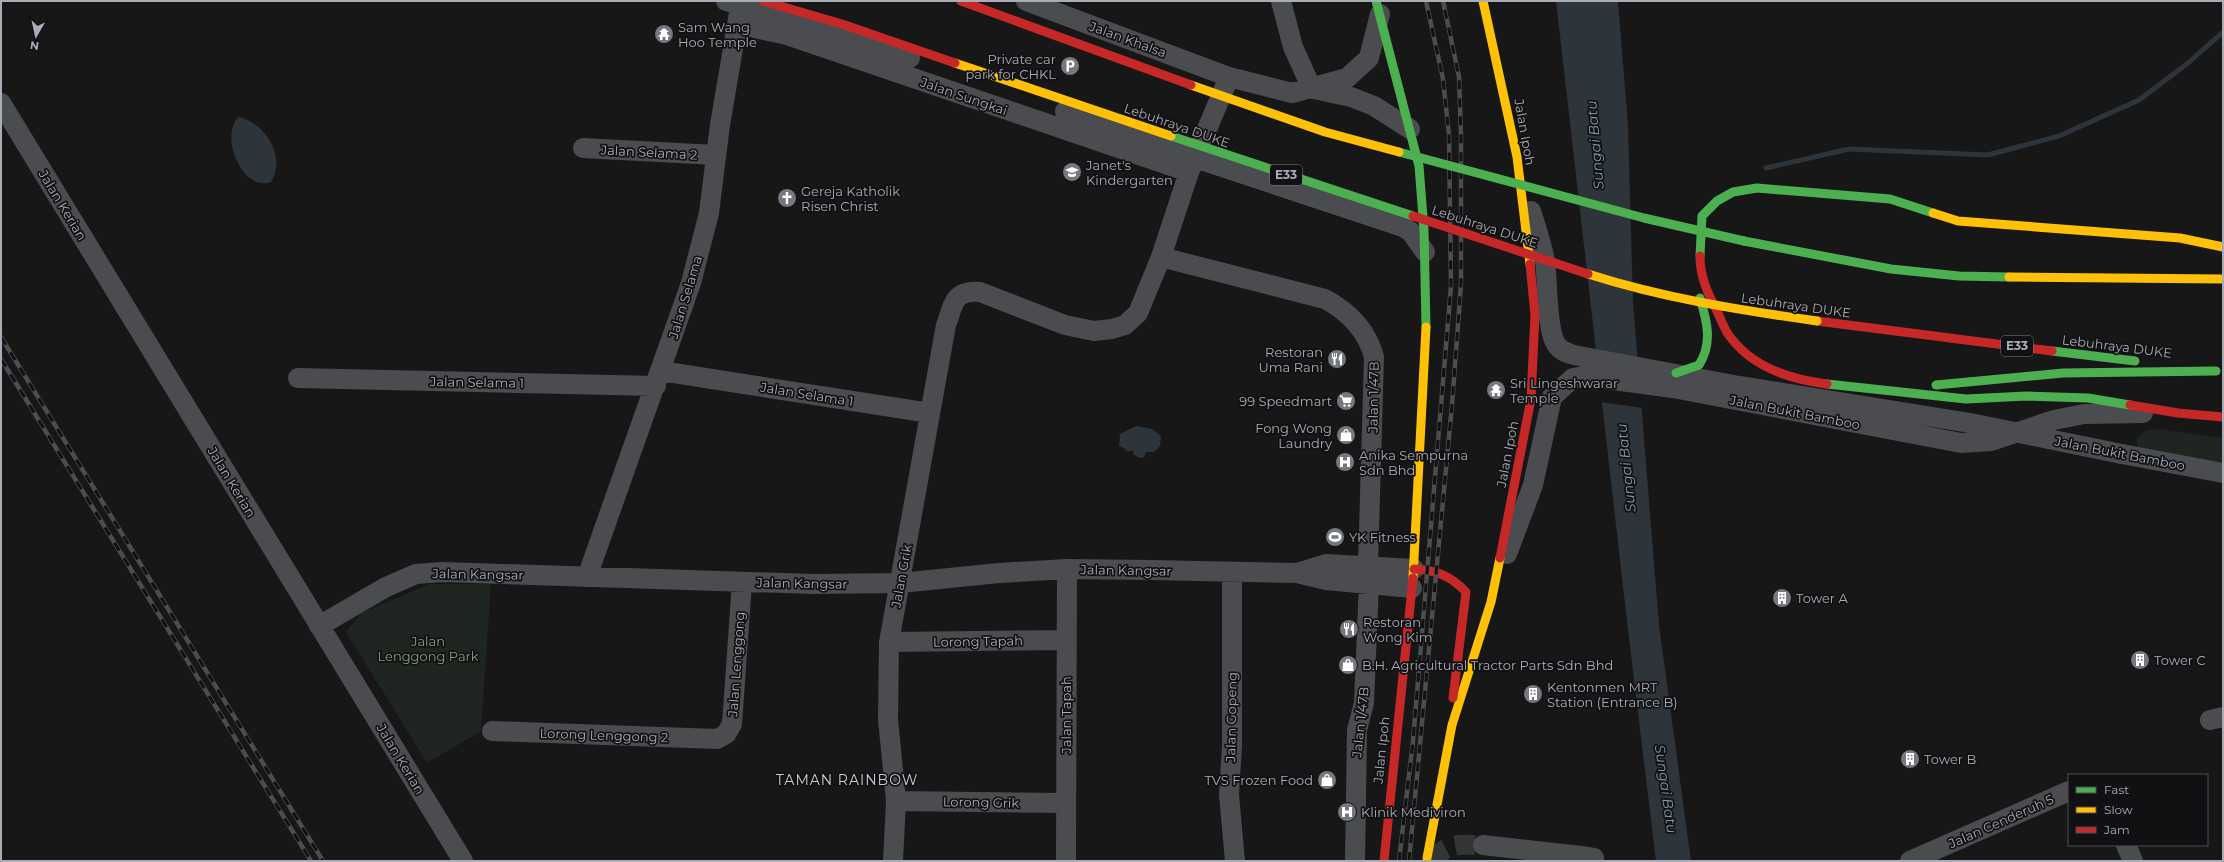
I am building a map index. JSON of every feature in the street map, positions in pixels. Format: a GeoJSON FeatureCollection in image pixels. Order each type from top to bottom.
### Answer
{"type":"FeatureCollection","features":[{"type":"Feature","properties":{"kind":"main road","name":"Lebuhraya DUKE"},"geometry":{"type":"LineString","coordinates":[[763,1],[842,24],[1212,150],[1623,285],[1672,298],[1722,308],[1817,322],[2220,371]]}},
{"type":"Feature","properties":{"kind":"main road"},"geometry":{"type":"LineString","coordinates":[[961,1],[1262,111],[1325,132],[1644,218],[1744,241],[1891,269],[1960,276],[2223,279]]}},
{"type":"Feature","properties":{"kind":"main road","name":"Jalan Ipoh"},"geometry":{"type":"LineString","coordinates":[[1427,858],[1452,725],[1474,657],[1495,579],[1531,399],[1535,315],[1517,156],[1483,1]]}},
{"type":"Feature","properties":{"kind":"main road","name":"Jalan Ipoh"},"geometry":{"type":"LineString","coordinates":[[1378,8],[1419,166],[1425,252],[1426,328],[1413,579],[1384,861]]}},
{"type":"Feature","properties":{"kind":"main road"},"geometry":{"type":"LineString","coordinates":[[1674,380],[1699,365],[1706,353],[1707,322],[1692,269],[1691,250],[1694,231],[1702,216],[1717,201],[1734,192],[1757,188],[1772,188],[1890,199],[1958,221],[2180,238],[2223,247]]}},
{"type":"Feature","properties":{"kind":"main road"},"geometry":{"type":"LineString","coordinates":[[1702,216],[1700,266],[1705,287],[1728,334],[1749,356],[1778,374],[1812,382],[1966,398],[2027,396],[2088,398],[2178,413],[2223,418]]}},
{"type":"Feature","properties":{"kind":"main road"},"geometry":{"type":"LineString","coordinates":[[1728,334],[1743,348],[1776,366],[1822,374],[1899,382]]}},
{"type":"Feature","properties":{"kind":"main road"},"geometry":{"type":"LineString","coordinates":[[1929,384],[1944,385],[2063,373],[2220,371]]}},
{"type":"Feature","properties":{"kind":"main road"},"geometry":{"type":"LineString","coordinates":[[1413,579],[1433,570],[1455,580],[1466,592],[1465,623],[1455,668],[1452,725]]}},
{"type":"Feature","properties":{"kind":"street","name":"Jalan Khalsa"},"geometry":{"type":"LineString","coordinates":[[1026,1],[1229,77],[1292,93],[1312,89],[1347,78],[1369,58],[1378,8]]}},
{"type":"Feature","properties":{"kind":"street"},"geometry":{"type":"LineString","coordinates":[[1281,1],[1293,47],[1312,89]]}},
{"type":"Feature","properties":{"kind":"street","name":"Jalan Selama"},"geometry":{"type":"LineString","coordinates":[[587,577],[691,283],[709,213],[735,11]]}},
{"type":"Feature","properties":{"kind":"street","name":"Jalan Sungkai"},"geometry":{"type":"LineString","coordinates":[[735,11],[787,35],[1192,165],[1403,227],[1411,232],[1425,252]]}},
{"type":"Feature","properties":{"kind":"street"},"geometry":{"type":"LineString","coordinates":[[1161,257],[1192,165],[1229,77]]}},
{"type":"Feature","properties":{"kind":"street","name":"Jalan Khalsa"},"geometry":{"type":"LineString","coordinates":[[1312,89],[1352,97],[1374,106],[1410,129]]}},
{"type":"Feature","properties":{"kind":"street","name":"Jalan Kerian"},"geometry":{"type":"LineString","coordinates":[[1,103],[463,861]]}},
{"type":"Feature","properties":{"kind":"street","name":"Jalan Selama 2"},"geometry":{"type":"LineString","coordinates":[[583,148],[716,155]]}},
{"type":"Feature","properties":{"kind":"street","name":"Jalan Bukit Bamboo"},"geometry":{"type":"LineString","coordinates":[[1517,156],[1545,261],[1549,313],[1556,343],[1563,351],[1674,380],[1961,443],[1991,441],[2054,420],[2084,414],[2178,413]]}},
{"type":"Feature","properties":{"kind":"street","name":"Jalan 1/47B"},"geometry":{"type":"LineString","coordinates":[[1161,257],[1325,299],[1347,312],[1356,321],[1372,348],[1374,367],[1364,703],[1357,730],[1355,861]]}},
{"type":"Feature","properties":{"kind":"street","name":"Jalan Grik"},"geometry":{"type":"LineString","coordinates":[[893,861],[896,801],[888,719],[889,642],[946,325],[955,301],[959,296],[967,291],[980,292],[1064,325],[1094,331],[1112,330],[1125,325],[1138,313],[1161,257]]}},
{"type":"Feature","properties":{"kind":"street","name":"Jalan Bukit Bamboo"},"geometry":{"type":"LineString","coordinates":[[1495,579],[1510,547],[1533,485],[1552,397],[1573,378],[1584,376],[1674,380],[1734,385],[1970,423],[2223,473]]}},
{"type":"Feature","properties":{"kind":"street","name":"Jalan Selama 1"},"geometry":{"type":"LineString","coordinates":[[298,378],[658,379],[930,413]]}},
{"type":"Feature","properties":{"kind":"street","name":"Jalan Kangsar"},"geometry":{"type":"LineString","coordinates":[[320,626],[386,587],[416,574],[442,572],[742,582],[900,583],[999,573],[1067,569],[1297,573],[1326,564],[1368,574],[1413,579]]}},
{"type":"Feature","properties":{"kind":"street","name":"Jalan Tapah"},"geometry":{"type":"LineString","coordinates":[[1066,861],[1067,569]]}},
{"type":"Feature","properties":{"kind":"street","name":"Jalan Gopeng"},"geometry":{"type":"LineString","coordinates":[[1232,572],[1232,745],[1229,795],[1235,861]]}},
{"type":"Feature","properties":{"kind":"street","name":"Jalan Lenggong"},"geometry":{"type":"LineString","coordinates":[[717,739],[726,734],[732,724],[742,582]]}},
{"type":"Feature","properties":{"kind":"street","name":"Lorong Tapah"},"geometry":{"type":"LineString","coordinates":[[889,642],[1066,640]]}},
{"type":"Feature","properties":{"kind":"street","name":"Lorong Lenggong 2"},"geometry":{"type":"LineString","coordinates":[[492,731],[717,739]]}},
{"type":"Feature","properties":{"kind":"street","name":"Jalan Cenderuh 5"},"geometry":{"type":"LineString","coordinates":[[1910,861],[2068,791]]}},
{"type":"Feature","properties":{"kind":"street","name":"Lorong Grik"},"geometry":{"type":"LineString","coordinates":[[896,801],[1065,803]]}},
{"type":"Feature","properties":{"kind":"street"},"geometry":{"type":"LineString","coordinates":[[1483,846],[1531,849],[1593,859]]}},
{"type":"Feature","properties":{"kind":"street"},"geometry":{"type":"LineString","coordinates":[[2126,846],[2133,861]]}},
{"type":"Feature","properties":{"kind":"green space"},"geometry":{"type":"Polygon","coordinates":[[[2159,429],[2223,438],[2223,473],[2137,449],[2137,438],[2146,430],[2159,429]]]}},
{"type":"Feature","properties":{"kind":"green space","name":"Jalan Lenggong Park"},"geometry":{"type":"Polygon","coordinates":[[[430,584],[491,584],[481,731],[427,763],[346,632],[361,613],[430,584]]]}},
{"type":"Feature","properties":{"kind":"water","name":"Sungai Batu"},"geometry":{"type":"Polygon","coordinates":[[[1556,1],[1618,1],[1628,126],[1633,302],[1659,625],[1691,861],[1656,861],[1556,1]]]}},
{"type":"Feature","properties":{"kind":"water"},"geometry":{"type":"Polygon","coordinates":[[[238,117],[248,120],[257,126],[265,133],[271,142],[275,152],[276,162],[275,172],[271,182],[261,183],[252,179],[244,172],[237,162],[231,138],[233,126],[238,117]]]}},
{"type":"Feature","properties":{"kind":"water"},"geometry":{"type":"Polygon","coordinates":[[[1136,426],[1152,429],[1161,436],[1160,446],[1154,452],[1146,452],[1144,457],[1140,458],[1134,455],[1133,451],[1126,451],[1124,448],[1119,446],[1120,434],[1136,426]]]}},
{"type":"Feature","properties":{"kind":"pier"},"geometry":{"type":"Polygon","coordinates":[[[1595,354],[1640,361],[1644,408],[1600,402],[1595,354]]]}},
{"type":"Feature","properties":{"kind":"waterway"},"geometry":{"type":"LineString","coordinates":[[1766,168],[1849,149],[1988,155],[2059,136],[2139,100],[2188,63],[2223,32]]}},
{"type":"Feature","properties":{"kind":"tunnel"},"geometry":{"type":"LineString","coordinates":[[1430,861],[1443,850],[1454,846],[1483,845]]}},
{"type":"Feature","properties":{"kind":"railway"},"geometry":{"type":"LineString","coordinates":[[1399,861],[1413,741],[1451,286],[1449,135],[1443,79],[1426,1]]}},
{"type":"Feature","properties":{"kind":"railway"},"geometry":{"type":"LineString","coordinates":[[1409,861],[1452,405],[1461,284],[1461,135],[1459,77],[1443,1]]}},
{"type":"Feature","properties":{"kind":"railway"},"geometry":{"type":"LineString","coordinates":[[1,337],[323,861]]}},
{"type":"Feature","properties":{"kind":"railway"},"geometry":{"type":"LineString","coordinates":[[1,359],[311,861]]}},
{"type":"Feature","properties":{"kind":"traffic: fast"},"geometry":{"type":"LineString","coordinates":[[1376,1],[1419,166],[1424,230],[1426,327]]}},
{"type":"Feature","properties":{"kind":"traffic: fast"},"geometry":{"type":"LineString","coordinates":[[1171,136],[1413,216]]}},
{"type":"Feature","properties":{"kind":"traffic: fast"},"geometry":{"type":"LineString","coordinates":[[1399,152],[1644,218],[1744,241]]}},
{"type":"Feature","properties":{"kind":"traffic: fast"},"geometry":{"type":"LineString","coordinates":[[1700,256],[1702,216],[1717,201],[1733,192],[1757,188],[1890,199],[1933,213]]}},
{"type":"Feature","properties":{"kind":"traffic: fast"},"geometry":{"type":"LineString","coordinates":[[1744,241],[1891,269],[1959,276],[2009,277]]}},
{"type":"Feature","properties":{"kind":"traffic: fast"},"geometry":{"type":"LineString","coordinates":[[1676,373],[1699,365],[1706,348],[1707,332],[1705,315],[1700,298]]}},
{"type":"Feature","properties":{"kind":"traffic: fast"},"geometry":{"type":"LineString","coordinates":[[2052,351],[2135,361]]}},
{"type":"Feature","properties":{"kind":"traffic: fast"},"geometry":{"type":"LineString","coordinates":[[1936,385],[2063,373],[2216,371]]}},
{"type":"Feature","properties":{"kind":"traffic: fast"},"geometry":{"type":"LineString","coordinates":[[1827,384],[1966,399],[2027,396],[2088,398],[2130,405]]}},
{"type":"Feature","properties":{"kind":"traffic: slow"},"geometry":{"type":"LineString","coordinates":[[1483,1],[1517,157],[1530,264]]}},
{"type":"Feature","properties":{"kind":"traffic: slow"},"geometry":{"type":"LineString","coordinates":[[955,63],[1171,136]]}},
{"type":"Feature","properties":{"kind":"traffic: slow"},"geometry":{"type":"LineString","coordinates":[[1191,85],[1325,132],[1399,152]]}},
{"type":"Feature","properties":{"kind":"traffic: slow"},"geometry":{"type":"LineString","coordinates":[[1933,213],[1958,221],[2180,238],[2223,247]]}},
{"type":"Feature","properties":{"kind":"traffic: slow"},"geometry":{"type":"LineString","coordinates":[[1588,274],[1673,297],[1817,321]]}},
{"type":"Feature","properties":{"kind":"traffic: slow"},"geometry":{"type":"LineString","coordinates":[[2009,277],[2223,279]]}},
{"type":"Feature","properties":{"kind":"traffic: slow"},"geometry":{"type":"LineString","coordinates":[[1413,578],[1426,327]]}},
{"type":"Feature","properties":{"kind":"traffic: slow"},"geometry":{"type":"LineString","coordinates":[[1427,858],[1452,725],[1491,602],[1500,558]]}},
{"type":"Feature","properties":{"kind":"traffic: jam"},"geometry":{"type":"LineString","coordinates":[[763,1],[842,24],[955,63]]}},
{"type":"Feature","properties":{"kind":"traffic: jam"},"geometry":{"type":"LineString","coordinates":[[961,1],[1191,85]]}},
{"type":"Feature","properties":{"kind":"traffic: jam"},"geometry":{"type":"LineString","coordinates":[[1413,216],[1588,274]]}},
{"type":"Feature","properties":{"kind":"traffic: jam"},"geometry":{"type":"LineString","coordinates":[[1700,256],[1701,270],[1707,290],[1726,331],[1737,345],[1759,363],[1772,370],[1799,379],[1827,384]]}},
{"type":"Feature","properties":{"kind":"traffic: jam"},"geometry":{"type":"LineString","coordinates":[[1500,558],[1531,399],[1535,315],[1530,264]]}},
{"type":"Feature","properties":{"kind":"traffic: jam"},"geometry":{"type":"LineString","coordinates":[[1817,321],[2052,351]]}},
{"type":"Feature","properties":{"kind":"traffic: jam"},"geometry":{"type":"LineString","coordinates":[[2130,405],[2178,413],[2223,417]]}},
{"type":"Feature","properties":{"kind":"traffic: jam"},"geometry":{"type":"LineString","coordinates":[[1414,569],[1436,572],[1443,575],[1455,582],[1466,592],[1453,698]]}},
{"type":"Feature","properties":{"kind":"traffic: jam"},"geometry":{"type":"LineString","coordinates":[[1384,861],[1413,578]]}},
{"type":"Feature","properties":{"kind":"place","name":"Sam Wang Hoo Temple"},"geometry":{"type":"Point","coordinates":[664,34]}},
{"type":"Feature","properties":{"kind":"place","name":"Private car park for CHKL"},"geometry":{"type":"Point","coordinates":[1070,66]}},
{"type":"Feature","properties":{"kind":"place","name":"Janet's Kindergarten"},"geometry":{"type":"Point","coordinates":[1072,172]}},
{"type":"Feature","properties":{"kind":"place","name":"Gereja Katholik Risen Christ"},"geometry":{"type":"Point","coordinates":[787,198]}},
{"type":"Feature","properties":{"kind":"place","name":"Restoran Uma Rani"},"geometry":{"type":"Point","coordinates":[1337,359]}},
{"type":"Feature","properties":{"kind":"place","name":"Sri Lingeshwarar Temple"},"geometry":{"type":"Point","coordinates":[1496,390]}},
{"type":"Feature","properties":{"kind":"place","name":"99 Speedmart"},"geometry":{"type":"Point","coordinates":[1346,401]}},
{"type":"Feature","properties":{"kind":"place","name":"Fong Wong Laundry"},"geometry":{"type":"Point","coordinates":[1346,435]}},
{"type":"Feature","properties":{"kind":"place","name":"Anika Sempurna Sdn Bhd"},"geometry":{"type":"Point","coordinates":[1345,462]}},
{"type":"Feature","properties":{"kind":"place","name":"YK Fitness"},"geometry":{"type":"Point","coordinates":[1335,537]}},
{"type":"Feature","properties":{"kind":"place","name":"Tower A"},"geometry":{"type":"Point","coordinates":[1782,598]}},
{"type":"Feature","properties":{"kind":"place","name":"Restoran Wong Kim"},"geometry":{"type":"Point","coordinates":[1349,629]}},
{"type":"Feature","properties":{"kind":"place","name":"Tower C"},"geometry":{"type":"Point","coordinates":[2140,660]}},
{"type":"Feature","properties":{"kind":"place","name":"B.H. Agricultural Tractor Parts Sdn Bhd"},"geometry":{"type":"Point","coordinates":[1348,665]}},
{"type":"Feature","properties":{"kind":"place","name":"Kentonmen MRT Station (Entrance B)"},"geometry":{"type":"Point","coordinates":[1533,694]}},
{"type":"Feature","properties":{"kind":"place","name":"Tower B"},"geometry":{"type":"Point","coordinates":[1910,759]}},
{"type":"Feature","properties":{"kind":"place","name":"TVS Frozen Food"},"geometry":{"type":"Point","coordinates":[1327,780]}},
{"type":"Feature","properties":{"kind":"place","name":"Klinik Mediviron"},"geometry":{"type":"Point","coordinates":[1347,812]}},
{"type":"Feature","properties":{"kind":"district","name":"TAMAN RAINBOW"},"geometry":{"type":"Point","coordinates":[847,780]}}]}
